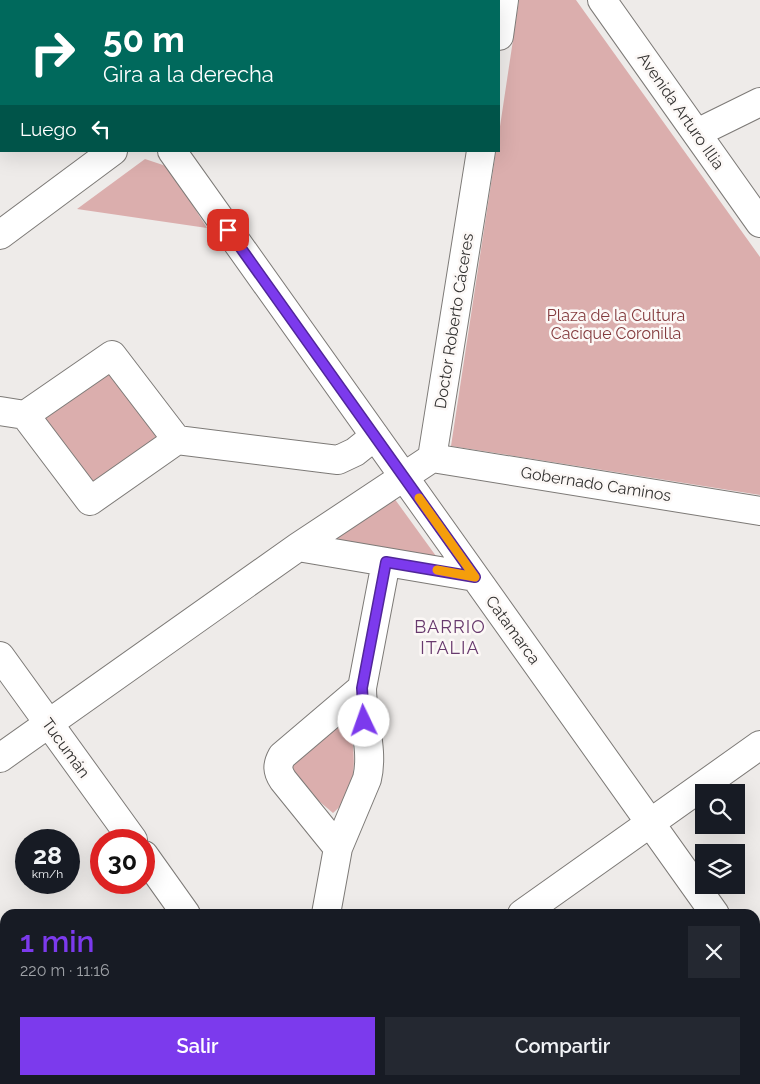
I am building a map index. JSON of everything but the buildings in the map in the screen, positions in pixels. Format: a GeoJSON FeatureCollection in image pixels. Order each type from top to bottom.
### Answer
{"type":"FeatureCollection","features":[{"type":"Feature","properties":{"kind":"street"},"geometry":{"type":"LineString","coordinates":[[500,29],[504,0]]}},
{"type":"Feature","properties":{"kind":"street","name":"Avenida Arturo Illia"},"geometry":{"type":"LineString","coordinates":[[602,0],[760,223]]}},
{"type":"Feature","properties":{"kind":"street"},"geometry":{"type":"LineString","coordinates":[[697,133],[760,102]]}},
{"type":"Feature","properties":{"kind":"street"},"geometry":{"type":"LineString","coordinates":[[0,235],[112,152]]}},
{"type":"Feature","properties":{"kind":"street","name":"Catamarca"},"geometry":{"type":"LineString","coordinates":[[173,152],[712,909]]}},
{"type":"Feature","properties":{"kind":"street","name":"Doctor Roberto Cáceres"},"geometry":{"type":"LineString","coordinates":[[432,458],[481,152]]}},
{"type":"Feature","properties":{"kind":"street"},"geometry":{"type":"LineString","coordinates":[[177,440],[112,355],[13,413],[90,501],[177,440],[338,460],[355,452],[375,436]]}},
{"type":"Feature","properties":{"kind":"street"},"geometry":{"type":"LineString","coordinates":[[0,758],[298,547],[432,458]]}},
{"type":"Feature","properties":{"kind":"street","name":"Gobernado Caminos"},"geometry":{"type":"LineString","coordinates":[[432,458],[760,511]]}},
{"type":"Feature","properties":{"kind":"street"},"geometry":{"type":"LineString","coordinates":[[298,547],[475,577]]}},
{"type":"Feature","properties":{"kind":"street"},"geometry":{"type":"LineString","coordinates":[[327,909],[338,848],[367,779],[370,767],[362,708],[362,688],[386,562]]}},
{"type":"Feature","properties":{"kind":"street","name":"Tucumán"},"geometry":{"type":"LineString","coordinates":[[0,656],[125,829]]}},
{"type":"Feature","properties":{"kind":"street"},"geometry":{"type":"LineString","coordinates":[[338,848],[283,780],[278,768],[282,756],[362,688]]}},
{"type":"Feature","properties":{"kind":"street"},"geometry":{"type":"LineString","coordinates":[[529,909],[760,745]]}},
{"type":"Feature","properties":{"kind":"street"},"geometry":{"type":"LineString","coordinates":[[155,870],[182,909]]}},
{"type":"Feature","properties":{"kind":"green space","name":"Plaza de la Cultura Cacique Coronilla"},"geometry":{"type":"Polygon","coordinates":[[[519,0],[576,0],[760,257],[760,495],[451,446],[496,152],[500,152],[500,126],[519,0]]]}},
{"type":"Feature","properties":{"kind":"green space"},"geometry":{"type":"Polygon","coordinates":[[[145,159],[169,167],[207,228],[77,209],[145,159]]]}},
{"type":"Feature","properties":{"kind":"green space"},"geometry":{"type":"Polygon","coordinates":[[[112,368],[163,437],[92,489],[41,420],[112,368]]]}},
{"type":"Feature","properties":{"kind":"green space"},"geometry":{"type":"Polygon","coordinates":[[[394,498],[436,556],[336,539],[394,498]]]}},
{"type":"Feature","properties":{"kind":"green space"},"geometry":{"type":"Polygon","coordinates":[[[350,719],[354,757],[352,782],[342,804],[333,813],[293,779],[291,771],[297,758],[350,719]]]}},
{"type":"Feature","properties":{"kind":"slow traffic"},"geometry":{"type":"LineString","coordinates":[[419,498],[475,577],[437,570]]}},
{"type":"Feature","properties":{"kind":"district","name":"BARRIO ITALIA"},"geometry":{"type":"Point","coordinates":[450,636]}},
{"type":"Feature","properties":{"kind":"route"},"geometry":{"type":"LineString","coordinates":[[228,230],[475,577],[386,562],[362,688],[364,721]]}}]}
